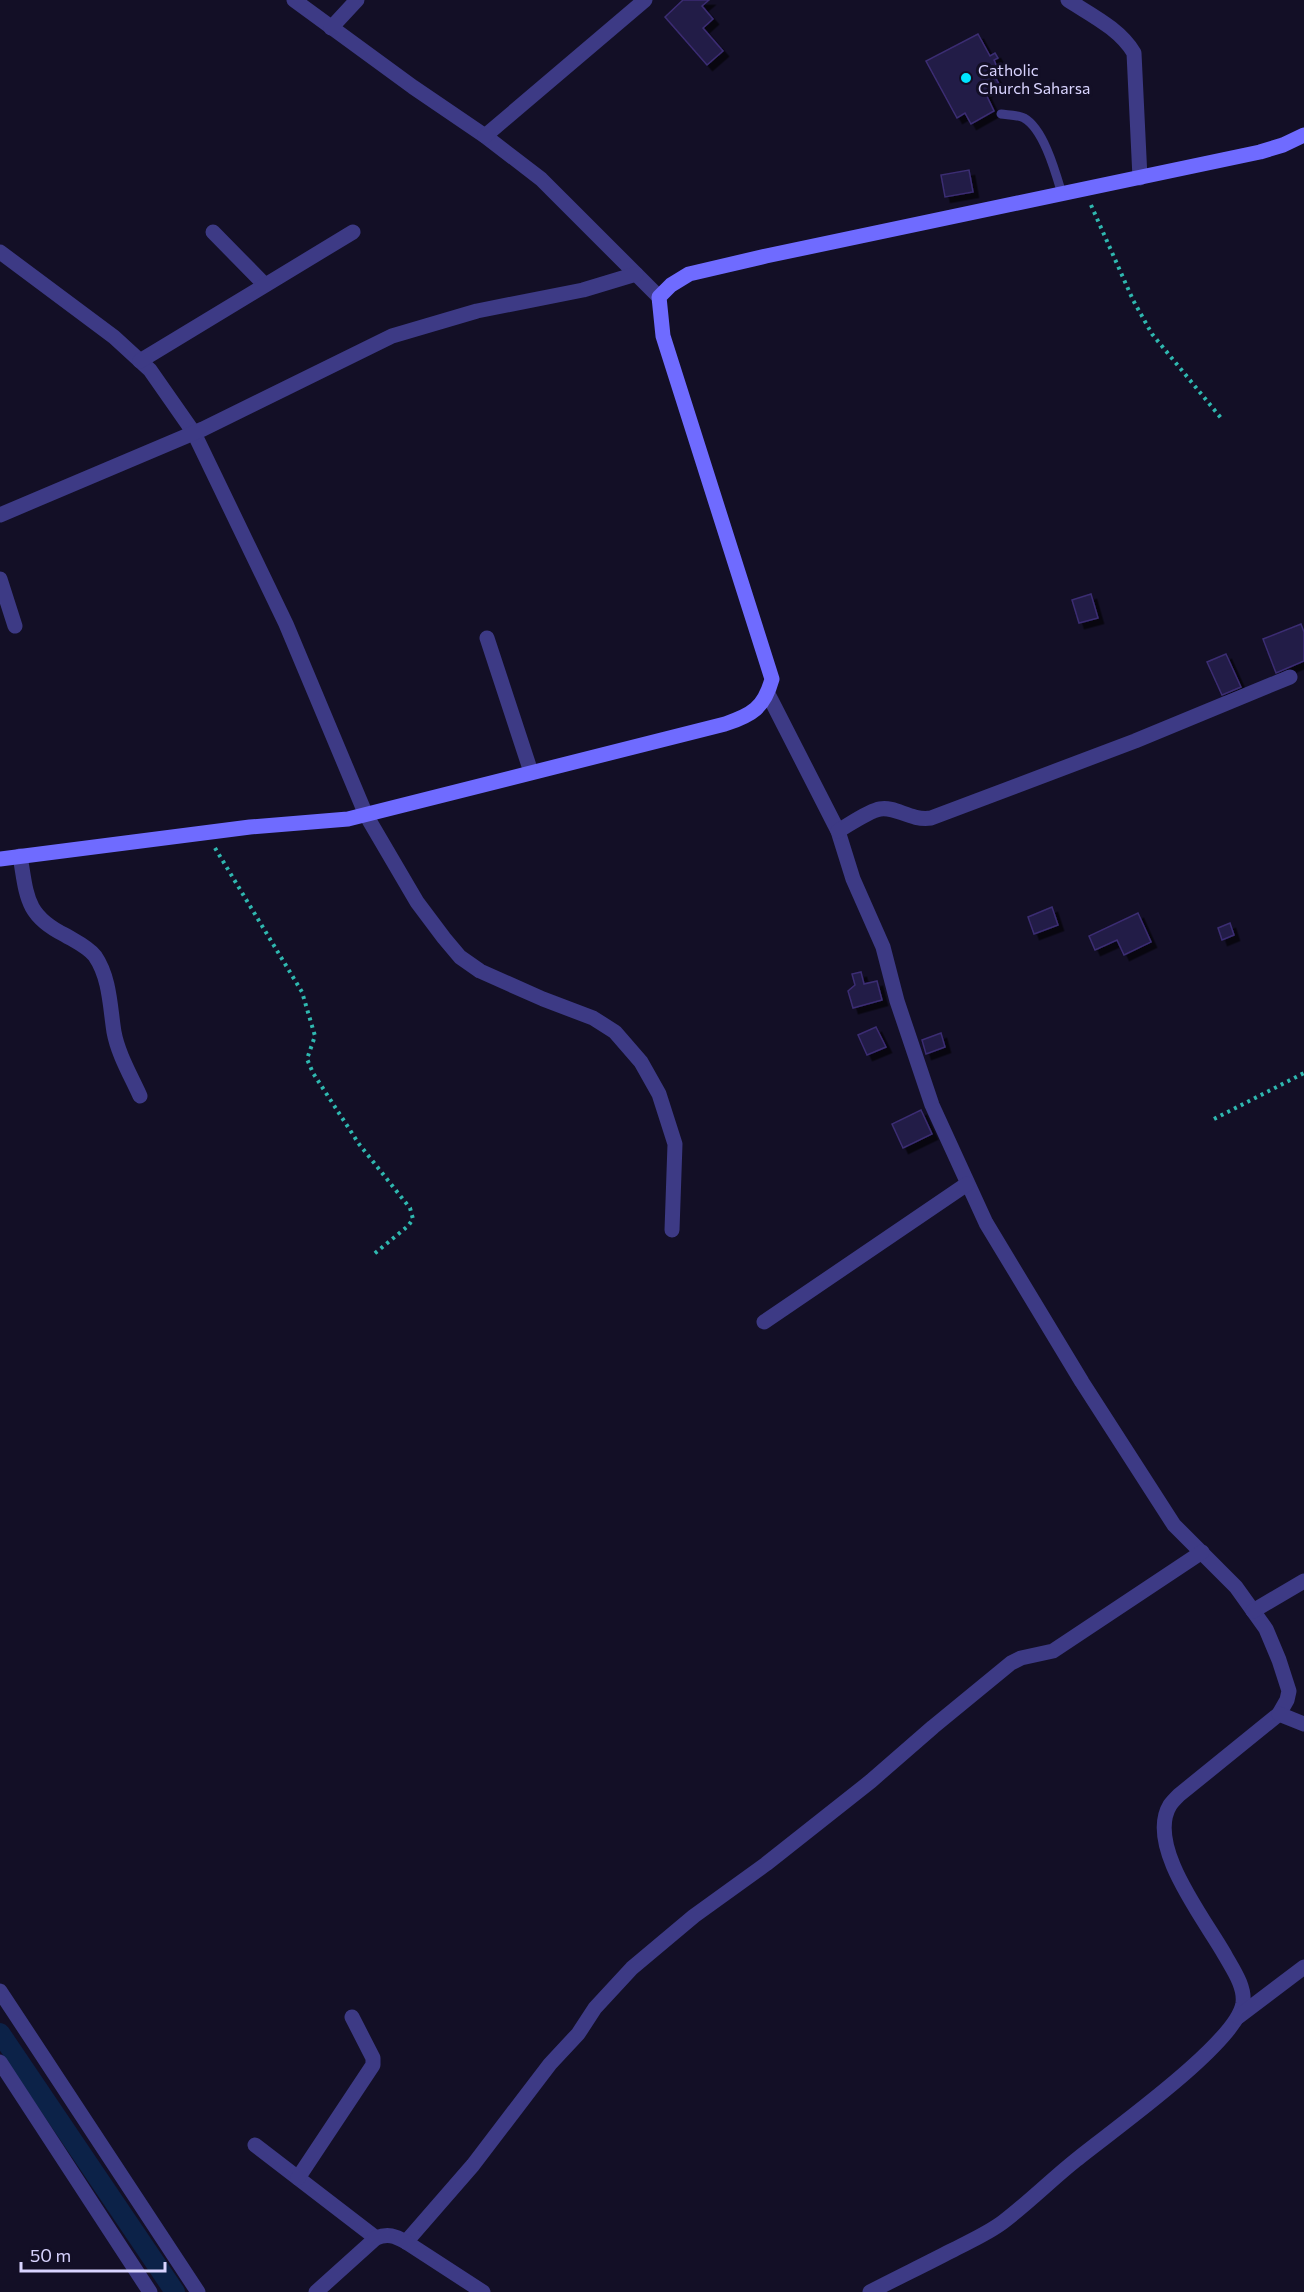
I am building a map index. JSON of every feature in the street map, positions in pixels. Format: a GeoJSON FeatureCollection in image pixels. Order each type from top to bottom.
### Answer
{"type":"FeatureCollection","features":[{"type":"Feature","properties":{"kind":"main road"},"geometry":{"type":"LineString","coordinates":[[0,859],[206,832],[348,819],[747,717],[761,705],[768,694],[772,679],[663,336],[659,297],[671,285],[689,274],[1260,152],[1284,145],[1304,135]]}},
{"type":"Feature","properties":{"kind":"street"},"geometry":{"type":"LineString","coordinates":[[294,0],[485,136],[541,179],[659,297]]}},
{"type":"Feature","properties":{"kind":"street"},"geometry":{"type":"LineString","coordinates":[[331,28],[357,0]]}},
{"type":"Feature","properties":{"kind":"street"},"geometry":{"type":"LineString","coordinates":[[485,136],[645,0]]}},
{"type":"Feature","properties":{"kind":"street"},"geometry":{"type":"LineString","coordinates":[[1068,0],[1116,32],[1134,53],[1140,178]]}},
{"type":"Feature","properties":{"kind":"street"},"geometry":{"type":"LineString","coordinates":[[213,232],[265,285]]}},
{"type":"Feature","properties":{"kind":"street"},"geometry":{"type":"LineString","coordinates":[[140,361],[353,232]]}},
{"type":"Feature","properties":{"kind":"street"},"geometry":{"type":"LineString","coordinates":[[0,252],[114,337],[150,370],[194,433],[286,624],[366,814],[417,902],[460,957],[480,971],[593,1018],[615,1032],[641,1062],[659,1094],[675,1144],[672,1230]]}},
{"type":"Feature","properties":{"kind":"street"},"geometry":{"type":"LineString","coordinates":[[0,515],[194,433],[392,336],[477,311],[583,290],[636,274]]}},
{"type":"Feature","properties":{"kind":"street"},"geometry":{"type":"LineString","coordinates":[[0,579],[15,626]]}},
{"type":"Feature","properties":{"kind":"street"},"geometry":{"type":"LineString","coordinates":[[487,638],[531,772]]}},
{"type":"Feature","properties":{"kind":"street"},"geometry":{"type":"LineString","coordinates":[[838,831],[880,809],[892,810],[921,819],[931,818],[1135,741],[1290,677]]}},
{"type":"Feature","properties":{"kind":"street"},"geometry":{"type":"LineString","coordinates":[[768,694],[838,831],[854,879],[883,947],[897,1001],[932,1105],[986,1223],[1082,1382],[1174,1525],[1236,1587],[1266,1629],[1280,1659],[1289,1691],[1279,1714],[1179,1795],[1169,1806],[1165,1820],[1165,1836],[1180,1883],[1236,1973],[1243,1992],[1243,2004],[1238,2017]]}},
{"type":"Feature","properties":{"kind":"street"},"geometry":{"type":"LineString","coordinates":[[20,856],[32,911],[39,919],[78,942],[94,956],[106,979],[114,1034],[140,1096]]}},
{"type":"Feature","properties":{"kind":"street"},"geometry":{"type":"LineString","coordinates":[[764,1322],[967,1184]]}},
{"type":"Feature","properties":{"kind":"street"},"geometry":{"type":"LineString","coordinates":[[406,2242],[473,2165],[550,2064],[578,2034],[595,2008],[632,1968],[694,1916],[766,1864],[871,1781],[1011,1663],[1021,1658],[1053,1652],[1202,1552]]}},
{"type":"Feature","properties":{"kind":"street"},"geometry":{"type":"LineString","coordinates":[[1253,1611],[1304,1581]]}},
{"type":"Feature","properties":{"kind":"street"},"geometry":{"type":"LineString","coordinates":[[1279,1714],[1304,1724]]}},
{"type":"Feature","properties":{"kind":"street"},"geometry":{"type":"LineString","coordinates":[[870,2292],[1002,2223],[1082,2155],[1179,2079],[1215,2045],[1238,2017],[1304,1967]]}},
{"type":"Feature","properties":{"kind":"street"},"geometry":{"type":"LineString","coordinates":[[0,1991],[198,2292]]}},
{"type":"Feature","properties":{"kind":"street"},"geometry":{"type":"LineString","coordinates":[[298,2178],[373,2065],[373,2058],[352,2017]]}},
{"type":"Feature","properties":{"kind":"street"},"geometry":{"type":"LineString","coordinates":[[0,2062],[150,2292]]}},
{"type":"Feature","properties":{"kind":"street"},"geometry":{"type":"LineString","coordinates":[[255,2145],[376,2238]]}},
{"type":"Feature","properties":{"kind":"street"},"geometry":{"type":"LineString","coordinates":[[316,2292],[376,2238],[385,2235],[394,2236],[406,2242],[483,2292]]}},
{"type":"Feature","properties":{"kind":"lane"},"geometry":{"type":"LineString","coordinates":[[1001,114],[1024,118],[1041,137],[1062,194]]}},
{"type":"Feature","properties":{"kind":"path"},"geometry":{"type":"LineString","coordinates":[[1084,189],[1133,300],[1152,334],[1221,418]]}},
{"type":"Feature","properties":{"kind":"path"},"geometry":{"type":"LineString","coordinates":[[206,832],[302,992],[315,1036],[310,1046],[308,1059],[313,1073],[359,1144],[410,1208],[413,1219],[408,1226],[374,1254]]}},
{"type":"Feature","properties":{"kind":"path"},"geometry":{"type":"LineString","coordinates":[[1214,1119],[1304,1073]]}},
{"type":"Feature","properties":{"kind":"building"},"geometry":{"type":"Polygon","coordinates":[[[683,0],[709,0],[702,6],[713,19],[703,28],[723,51],[707,65],[665,17],[683,0]]]}},
{"type":"Feature","properties":{"kind":"building","name":"Catholic Church Saharsa"},"geometry":{"type":"Polygon","coordinates":[[[978,34],[990,56],[995,53],[998,58],[994,60],[997,67],[993,73],[999,84],[985,92],[994,111],[971,124],[965,113],[957,118],[926,61],[978,34]]]}},
{"type":"Feature","properties":{"kind":"building"},"geometry":{"type":"Polygon","coordinates":[[[969,170],[973,192],[945,197],[941,175],[969,170]]]}},
{"type":"Feature","properties":{"kind":"building"},"geometry":{"type":"Polygon","coordinates":[[[1091,594],[1098,618],[1079,623],[1072,600],[1091,594]]]}},
{"type":"Feature","properties":{"kind":"building"},"geometry":{"type":"Polygon","coordinates":[[[1301,624],[1304,632],[1304,661],[1276,673],[1263,639],[1301,624]]]}},
{"type":"Feature","properties":{"kind":"building"},"geometry":{"type":"Polygon","coordinates":[[[1226,654],[1241,687],[1222,695],[1207,662],[1226,654]]]}},
{"type":"Feature","properties":{"kind":"building"},"geometry":{"type":"Polygon","coordinates":[[[1052,907],[1058,925],[1034,934],[1028,917],[1052,907]]]}},
{"type":"Feature","properties":{"kind":"building"},"geometry":{"type":"Polygon","coordinates":[[[1138,913],[1151,942],[1124,955],[1117,940],[1095,950],[1089,936],[1138,913]]]}},
{"type":"Feature","properties":{"kind":"building"},"geometry":{"type":"Polygon","coordinates":[[[1230,923],[1234,935],[1222,940],[1218,928],[1230,923]]]}},
{"type":"Feature","properties":{"kind":"building"},"geometry":{"type":"Polygon","coordinates":[[[861,972],[864,984],[877,981],[882,1000],[853,1008],[848,991],[855,985],[852,974],[861,972]]]}},
{"type":"Feature","properties":{"kind":"building"},"geometry":{"type":"Polygon","coordinates":[[[876,1027],[886,1047],[867,1055],[858,1035],[876,1027]]]}},
{"type":"Feature","properties":{"kind":"building"},"geometry":{"type":"Polygon","coordinates":[[[941,1033],[945,1047],[926,1054],[922,1040],[941,1033]]]}},
{"type":"Feature","properties":{"kind":"building"},"geometry":{"type":"Polygon","coordinates":[[[921,1110],[932,1134],[903,1148],[892,1124],[921,1110]]]}},
{"type":"Feature","properties":{"kind":"waterway"},"geometry":{"type":"LineString","coordinates":[[0,2033],[175,2292]]}},
{"type":"Feature","properties":{"kind":"place","name":"Catholic Church Saharsa"},"geometry":{"type":"Point","coordinates":[966,78]}}]}
